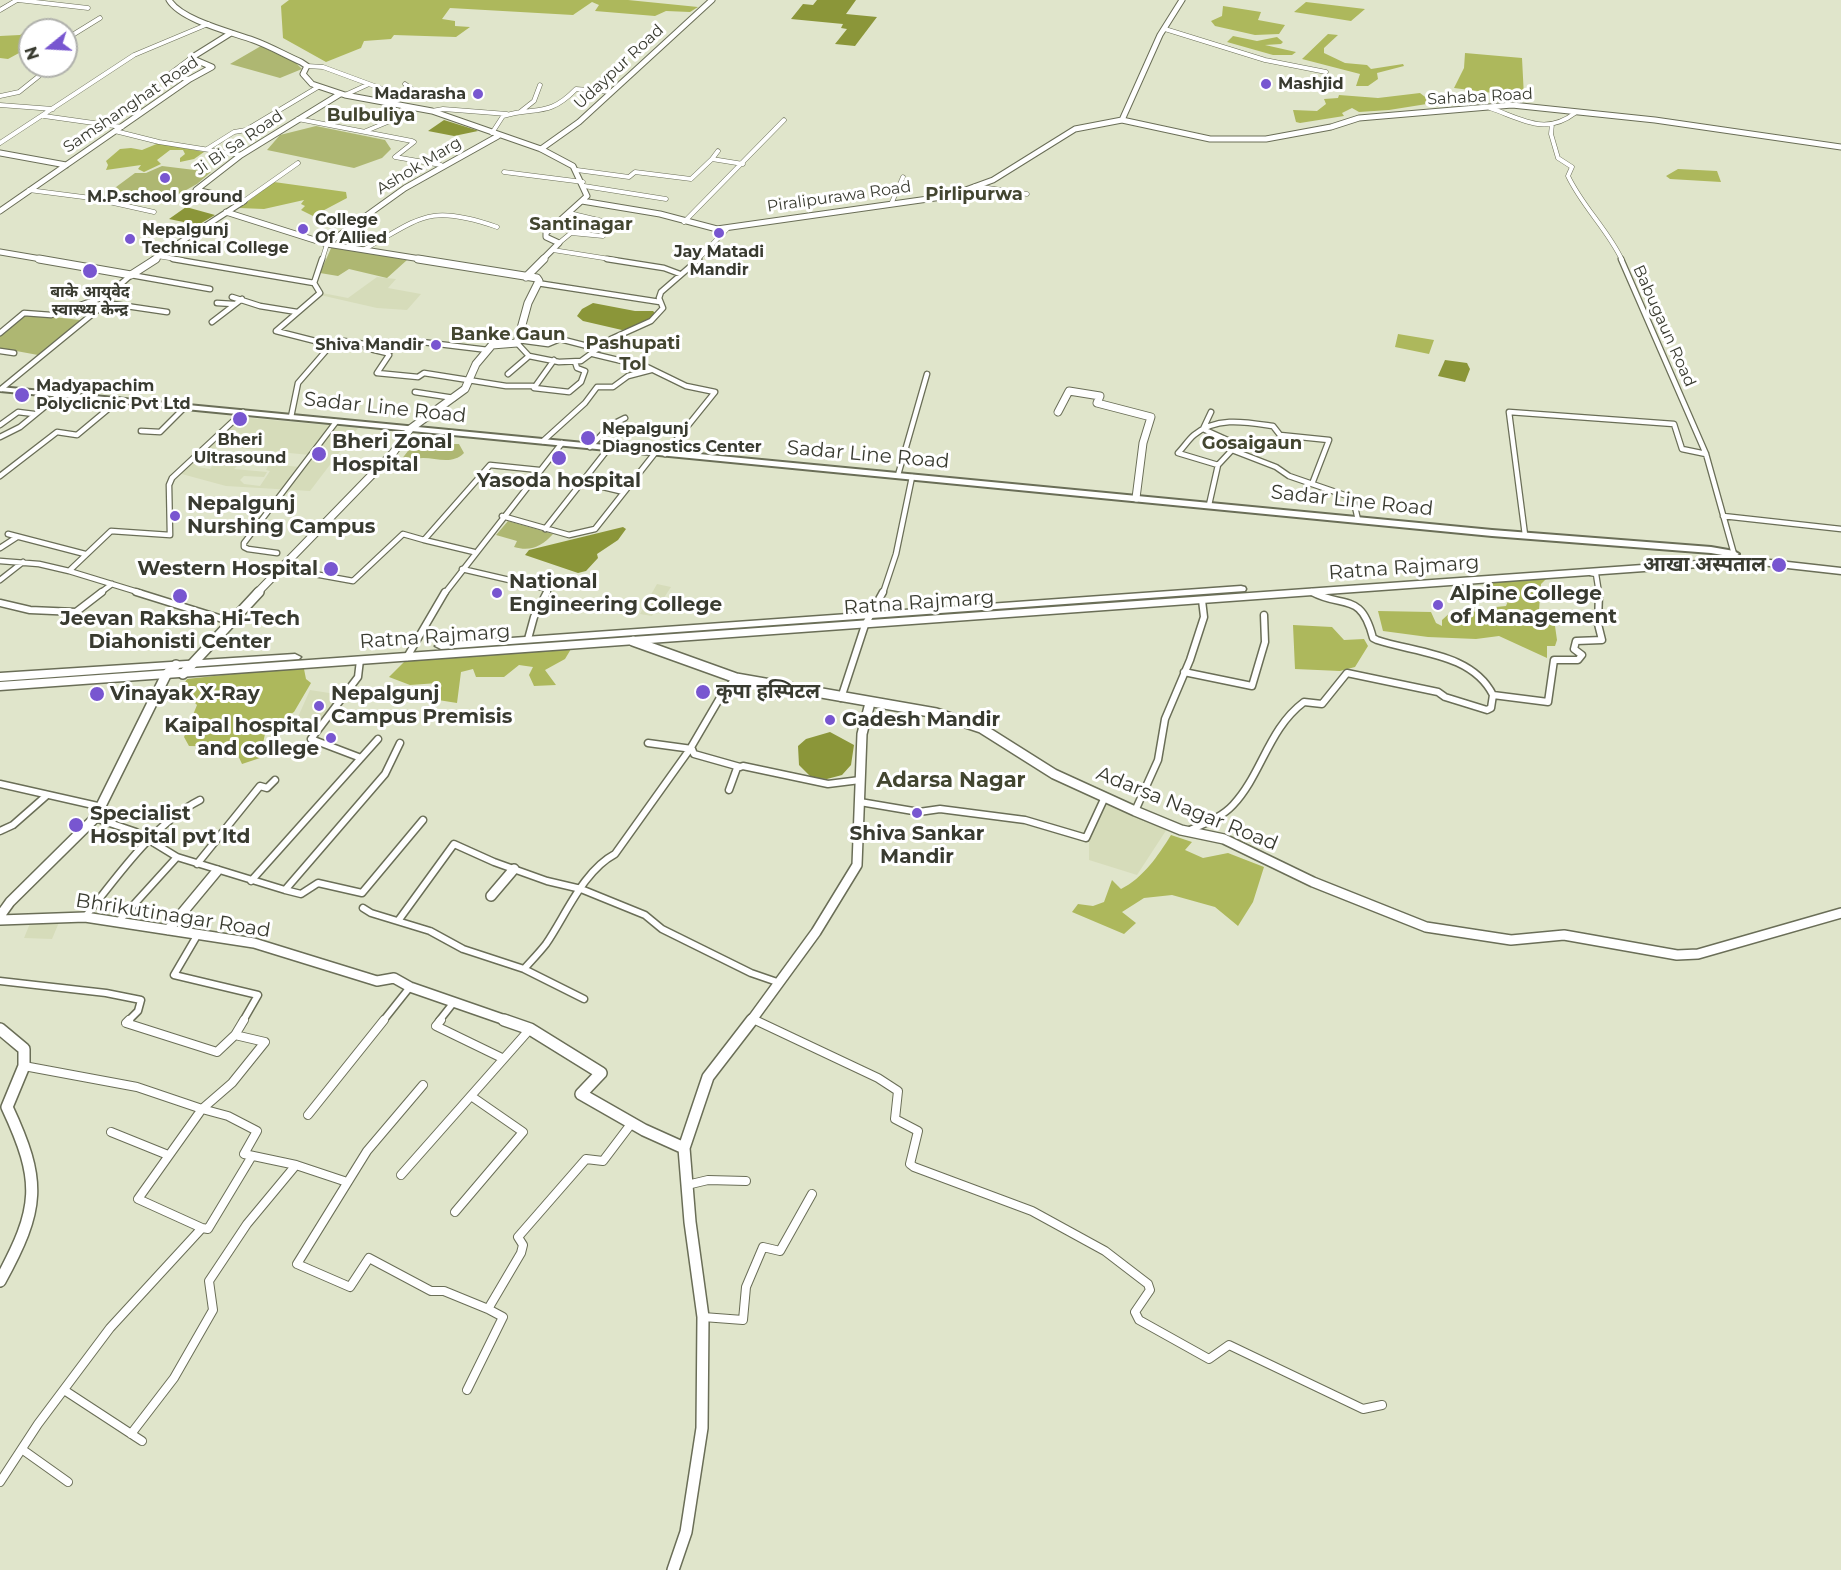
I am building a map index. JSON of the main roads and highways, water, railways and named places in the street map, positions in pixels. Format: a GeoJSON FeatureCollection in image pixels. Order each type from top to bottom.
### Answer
{"type":"FeatureCollection","features":[{"type":"Feature","properties":{"kind":"highway","name":"Ratna Rajmarg"},"geometry":{"type":"LineString","coordinates":[[0,686],[166,675],[195,664],[633,641],[869,620],[1734,554],[1841,563]]}},
{"type":"Feature","properties":{"kind":"highway","name":"Ratna Rajmarg"},"geometry":{"type":"LineString","coordinates":[[0,677],[360,660],[528,639],[1202,600],[1743,562],[1841,571]]}},
{"type":"Feature","properties":{"kind":"main road","name":"Sadar Line Road"},"geometry":{"type":"LineString","coordinates":[[0,389],[608,449],[1358,520],[1711,550],[1734,554]]}},
{"type":"Feature","properties":{"kind":"place","name":"Mashjid"},"geometry":{"type":"Point","coordinates":[1266,84]}},
{"type":"Feature","properties":{"kind":"place","name":"Madarasha"},"geometry":{"type":"Point","coordinates":[478,94]}},
{"type":"Feature","properties":{"kind":"place","name":"M.P.school ground"},"geometry":{"type":"Point","coordinates":[165,178]}},
{"type":"Feature","properties":{"kind":"place","name":"College Of Allied"},"geometry":{"type":"Point","coordinates":[303,229]}},
{"type":"Feature","properties":{"kind":"place","name":"Jay Matadi Mandir"},"geometry":{"type":"Point","coordinates":[719,233]}},
{"type":"Feature","properties":{"kind":"place","name":"Nepalgunj Technical College"},"geometry":{"type":"Point","coordinates":[130,239]}},
{"type":"Feature","properties":{"kind":"place","name":"बाके आयुवेद स्वास्थ्य केन्द्र"},"geometry":{"type":"Point","coordinates":[90,271]}},
{"type":"Feature","properties":{"kind":"place","name":"Shiva Mandir"},"geometry":{"type":"Point","coordinates":[436,345]}},
{"type":"Feature","properties":{"kind":"place","name":"Madyapachim Polyclicnic Pvt Ltd"},"geometry":{"type":"Point","coordinates":[22,395]}},
{"type":"Feature","properties":{"kind":"place","name":"Bheri Ultrasound"},"geometry":{"type":"Point","coordinates":[240,419]}},
{"type":"Feature","properties":{"kind":"place","name":"Nepalgunj Diagnostics Center"},"geometry":{"type":"Point","coordinates":[588,438]}},
{"type":"Feature","properties":{"kind":"place","name":"Bheri Zonal Hospital"},"geometry":{"type":"Point","coordinates":[319,454]}},
{"type":"Feature","properties":{"kind":"place","name":"Yasoda hospital"},"geometry":{"type":"Point","coordinates":[559,458]}},
{"type":"Feature","properties":{"kind":"place","name":"Nepalgunj Nurshing Campus"},"geometry":{"type":"Point","coordinates":[175,516]}},
{"type":"Feature","properties":{"kind":"place","name":"आखा अस्पताल"},"geometry":{"type":"Point","coordinates":[1779,565]}},
{"type":"Feature","properties":{"kind":"place","name":"Western Hospital"},"geometry":{"type":"Point","coordinates":[331,569]}},
{"type":"Feature","properties":{"kind":"place","name":"National Engineering College"},"geometry":{"type":"Point","coordinates":[497,593]}},
{"type":"Feature","properties":{"kind":"place","name":"Jeevan Raksha Hi-Tech Diahonisti Center"},"geometry":{"type":"Point","coordinates":[180,596]}},
{"type":"Feature","properties":{"kind":"place","name":"Alpine College of Management"},"geometry":{"type":"Point","coordinates":[1438,605]}},
{"type":"Feature","properties":{"kind":"place","name":"कृपा हस्पिटल"},"geometry":{"type":"Point","coordinates":[703,692]}},
{"type":"Feature","properties":{"kind":"place","name":"Vinayak X-Ray"},"geometry":{"type":"Point","coordinates":[97,694]}},
{"type":"Feature","properties":{"kind":"place","name":"Nepalgunj Campus Premisis"},"geometry":{"type":"Point","coordinates":[319,706]}},
{"type":"Feature","properties":{"kind":"place","name":"Gadesh Mandir"},"geometry":{"type":"Point","coordinates":[830,720]}},
{"type":"Feature","properties":{"kind":"place","name":"Kaipal hospital and college"},"geometry":{"type":"Point","coordinates":[331,738]}},
{"type":"Feature","properties":{"kind":"place","name":"Shiva Sankar Mandir"},"geometry":{"type":"Point","coordinates":[917,813]}},
{"type":"Feature","properties":{"kind":"place","name":"Specialist Hospital pvt ltd"},"geometry":{"type":"Point","coordinates":[76,825]}},
{"type":"Feature","properties":{"kind":"district","name":"Bulbuliya"},"geometry":{"type":"Point","coordinates":[371,116]}},
{"type":"Feature","properties":{"kind":"district","name":"Pirlipurwa"},"geometry":{"type":"Point","coordinates":[974,195]}},
{"type":"Feature","properties":{"kind":"district","name":"Santinagar"},"geometry":{"type":"Point","coordinates":[581,225]}},
{"type":"Feature","properties":{"kind":"district","name":"Banke Gaun"},"geometry":{"type":"Point","coordinates":[508,335]}},
{"type":"Feature","properties":{"kind":"district","name":"Pashupati Tol"},"geometry":{"type":"Point","coordinates":[633,354]}},
{"type":"Feature","properties":{"kind":"district","name":"Gosaigaun"},"geometry":{"type":"Point","coordinates":[1252,444]}},
{"type":"Feature","properties":{"kind":"district","name":"Adarsa Nagar"},"geometry":{"type":"Point","coordinates":[951,781]}}]}
